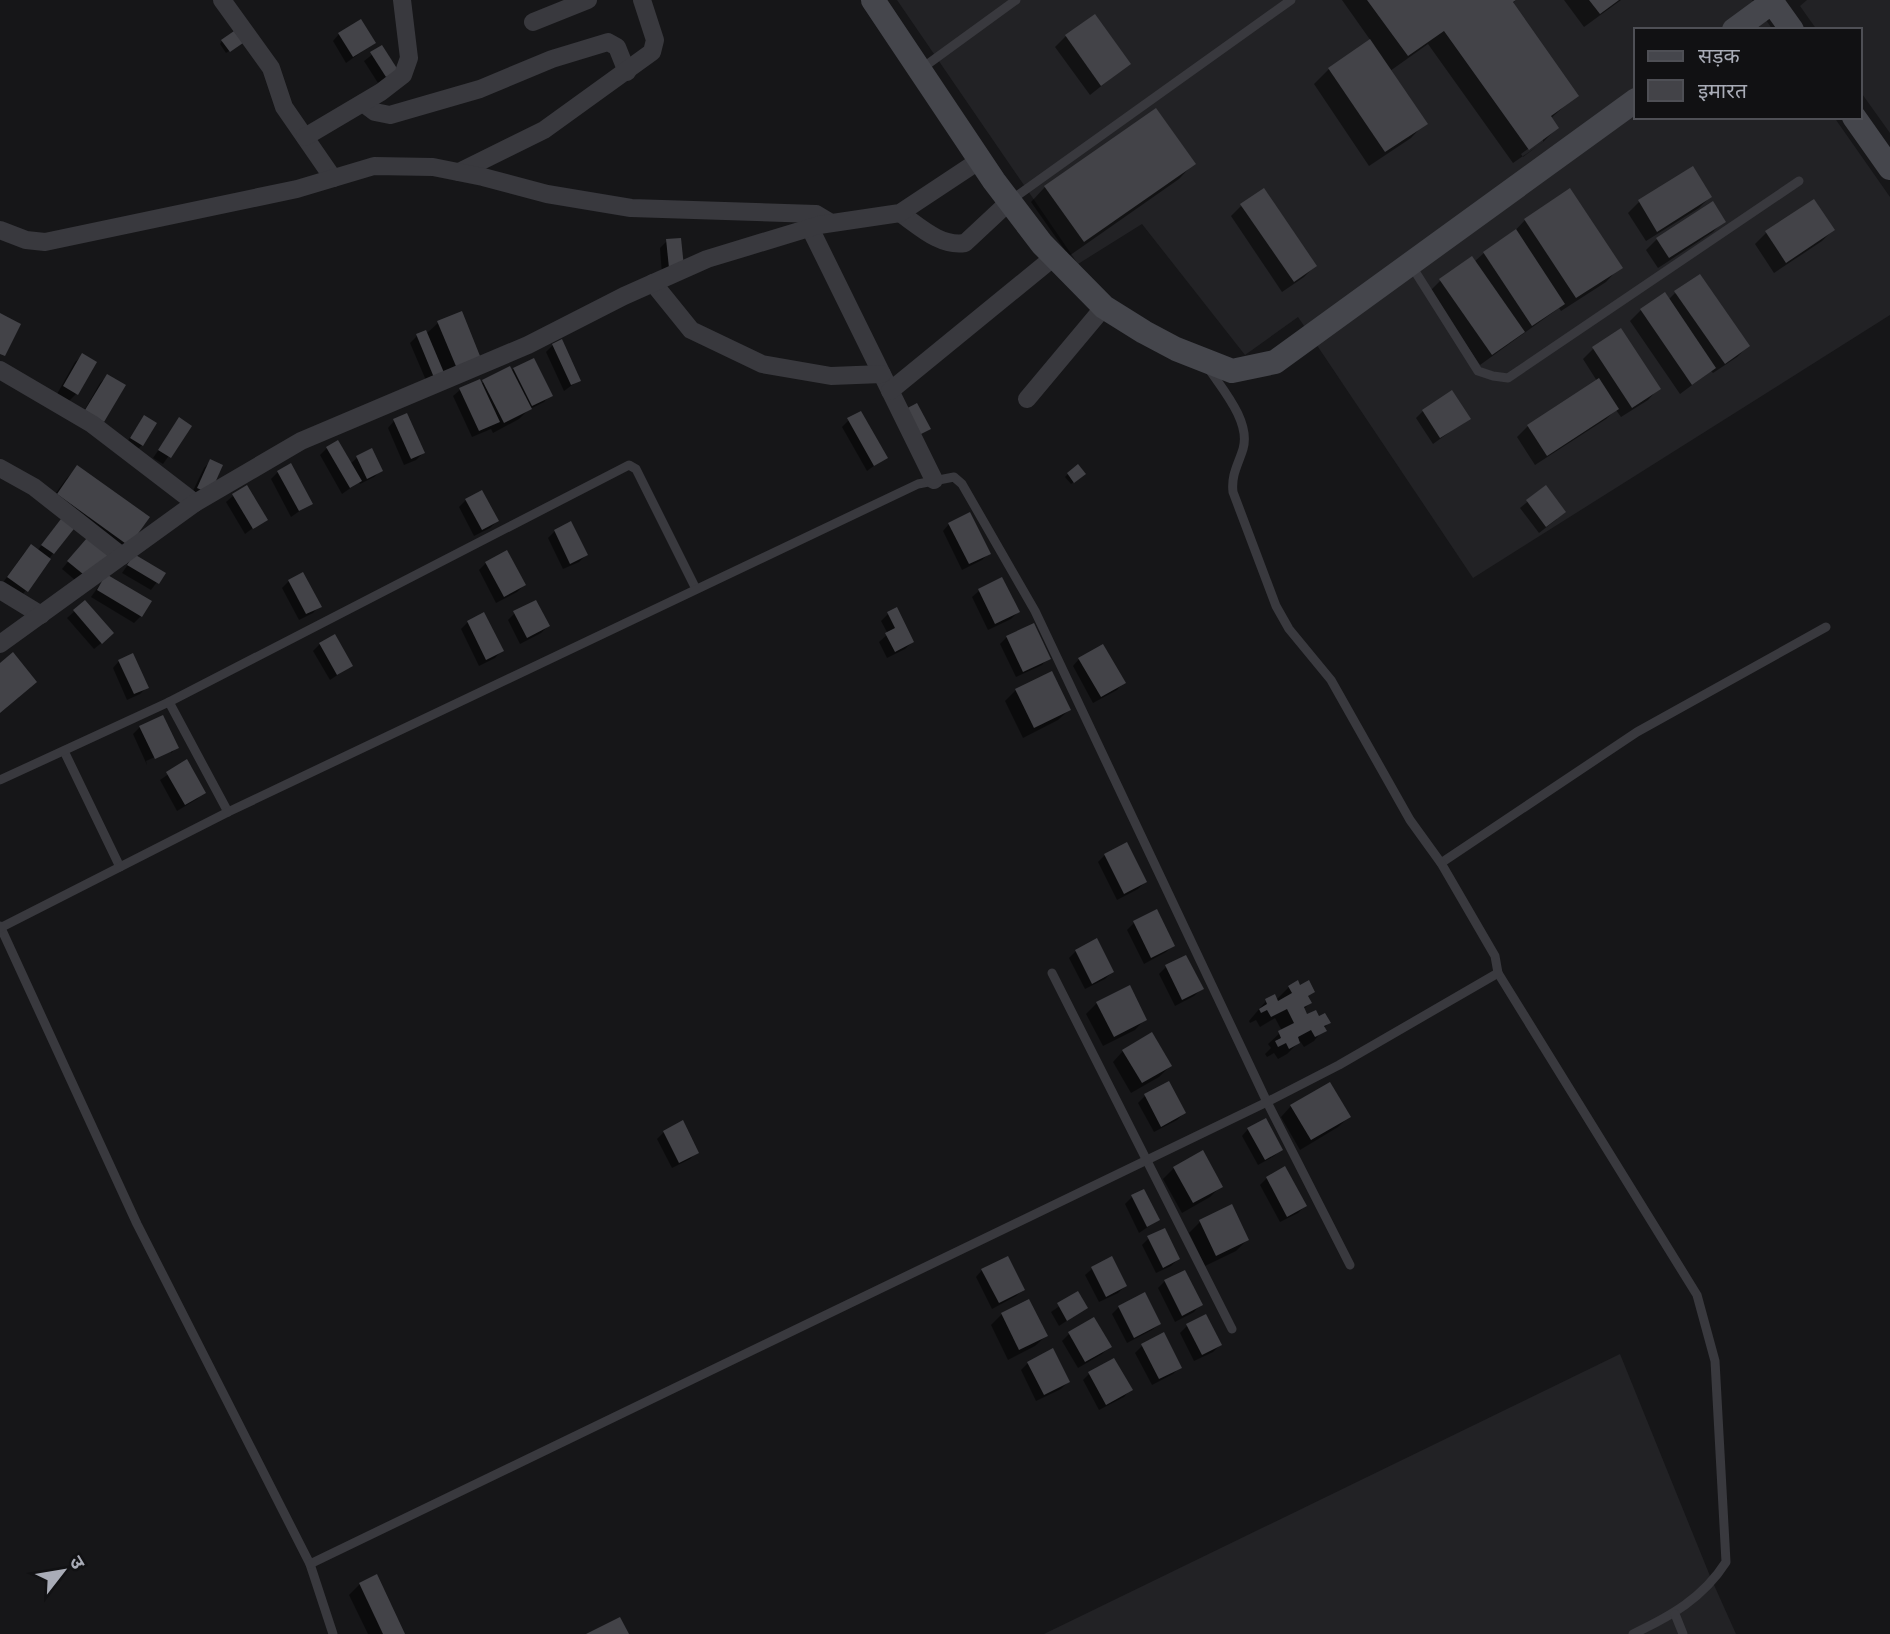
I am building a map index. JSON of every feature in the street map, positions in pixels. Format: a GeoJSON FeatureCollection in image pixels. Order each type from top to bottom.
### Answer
{"type":"FeatureCollection","features":[{"type":"Feature","properties":{"kind":"street"},"geometry":{"type":"LineString","coordinates":[[222,0],[271,68],[284,107],[333,178]]}},
{"type":"Feature","properties":{"kind":"street"},"geometry":{"type":"LineString","coordinates":[[305,137],[363,103],[403,75],[409,58],[402,0]]}},
{"type":"Feature","properties":{"kind":"street"},"geometry":{"type":"LineString","coordinates":[[533,22],[588,0]]}},
{"type":"Feature","properties":{"kind":"street"},"geometry":{"type":"LineString","coordinates":[[459,172],[544,130],[652,52],[655,40],[642,0]]}},
{"type":"Feature","properties":{"kind":"street"},"geometry":{"type":"LineString","coordinates":[[873,0],[981,160],[1054,257],[1104,307],[1144,332],[1232,371],[1275,362],[1634,101]]}},
{"type":"Feature","properties":{"kind":"street"},"geometry":{"type":"LineString","coordinates":[[1737,28],[1773,1],[1791,28]]}},
{"type":"Feature","properties":{"kind":"street"},"geometry":{"type":"LineString","coordinates":[[363,103],[375,112],[390,115],[480,89],[552,59],[608,42],[617,47],[627,72]]}},
{"type":"Feature","properties":{"kind":"street"},"geometry":{"type":"LineString","coordinates":[[1855,119],[1890,168]]}},
{"type":"Feature","properties":{"kind":"street"},"geometry":{"type":"LineString","coordinates":[[0,644],[195,503],[301,441],[528,345],[707,259],[810,228],[900,213],[981,160]]}},
{"type":"Feature","properties":{"kind":"street"},"geometry":{"type":"LineString","coordinates":[[0,230],[26,240],[45,242],[297,189],[374,166],[433,167],[547,194],[631,208],[816,214],[831,223]]}},
{"type":"Feature","properties":{"kind":"street"},"geometry":{"type":"LineString","coordinates":[[900,213],[945,243],[965,243],[1010,201]]}},
{"type":"Feature","properties":{"kind":"street"},"geometry":{"type":"LineString","coordinates":[[810,228],[934,480]]}},
{"type":"Feature","properties":{"kind":"street"},"geometry":{"type":"LineString","coordinates":[[890,391],[1054,257]]}},
{"type":"Feature","properties":{"kind":"street"},"geometry":{"type":"LineString","coordinates":[[653,283],[691,330],[762,364],[831,376],[882,374]]}},
{"type":"Feature","properties":{"kind":"street"},"geometry":{"type":"LineString","coordinates":[[1027,399],[1104,307]]}},
{"type":"Feature","properties":{"kind":"street"},"geometry":{"type":"LineString","coordinates":[[0,370],[92,424],[195,503]]}},
{"type":"Feature","properties":{"kind":"street"},"geometry":{"type":"LineString","coordinates":[[0,468],[34,487],[122,556]]}},
{"type":"Feature","properties":{"kind":"street"},"geometry":{"type":"LineString","coordinates":[[0,590],[41,615]]}},
{"type":"Feature","properties":{"kind":"lane"},"geometry":{"type":"LineString","coordinates":[[921,69],[1016,0]]}},
{"type":"Feature","properties":{"kind":"lane"},"geometry":{"type":"LineString","coordinates":[[1010,201],[1291,0]]}},
{"type":"Feature","properties":{"kind":"lane"},"geometry":{"type":"LineString","coordinates":[[1410,264],[1478,371],[1508,378],[1800,181]]}},
{"type":"Feature","properties":{"kind":"lane"},"geometry":{"type":"LineString","coordinates":[[1202,359],[1236,410],[1243,430],[1244,446],[1231,480],[1233,492],[1276,606],[1289,629],[1331,680],[1410,820],[1441,863],[1494,956],[1497,973],[1697,1295],[1714,1362],[1726,1562],[1716,1578],[1675,1614],[1633,1634]]}},
{"type":"Feature","properties":{"kind":"lane"},"geometry":{"type":"LineString","coordinates":[[0,780],[169,702],[629,465],[636,469],[696,589]]}},
{"type":"Feature","properties":{"kind":"lane"},"geometry":{"type":"LineString","coordinates":[[333,1634],[310,1564],[137,1224],[0,927],[228,812],[918,484],[954,477],[962,484],[1035,611],[1267,1102],[1350,1265]]}},
{"type":"Feature","properties":{"kind":"lane"},"geometry":{"type":"LineString","coordinates":[[1441,863],[1637,732],[1826,627]]}},
{"type":"Feature","properties":{"kind":"lane"},"geometry":{"type":"LineString","coordinates":[[169,702],[228,812]]}},
{"type":"Feature","properties":{"kind":"lane"},"geometry":{"type":"LineString","coordinates":[[64,751],[120,867]]}},
{"type":"Feature","properties":{"kind":"lane"},"geometry":{"type":"LineString","coordinates":[[1052,973],[1232,1329]]}},
{"type":"Feature","properties":{"kind":"lane"},"geometry":{"type":"LineString","coordinates":[[310,1564],[1267,1102],[1339,1065],[1497,973]]}},
{"type":"Feature","properties":{"kind":"lane"},"geometry":{"type":"LineString","coordinates":[[1675,1614],[1684,1634]]}},
{"type":"Feature","properties":{"kind":"shaded area"},"geometry":{"type":"Polygon","coordinates":[[[897,0],[1752,0],[1772,28],[1634,28],[1634,119],[1835,119],[1890,197],[1890,315],[1473,578],[1298,317],[1245,355],[1142,224],[1078,264],[897,0]]]}},
{"type":"Feature","properties":{"kind":"shaded area"},"geometry":{"type":"Polygon","coordinates":[[[1807,0],[1890,0],[1890,133],[1862,94],[1862,28],[1816,28],[1800,6],[1807,0]]]}},
{"type":"Feature","properties":{"kind":"shaded area"},"geometry":{"type":"Polygon","coordinates":[[[1620,1354],[1736,1634],[1044,1634],[1620,1354]]]}},
{"type":"Feature","properties":{"kind":"building"},"geometry":{"type":"Polygon","coordinates":[[[1367,0],[1516,0],[1513,2],[1579,96],[1551,116],[1559,128],[1529,150],[1444,31],[1408,56],[1367,0]]]}},
{"type":"Feature","properties":{"kind":"building"},"geometry":{"type":"Polygon","coordinates":[[[1589,0],[1619,0],[1600,14],[1589,0]]]}},
{"type":"Feature","properties":{"kind":"building"},"geometry":{"type":"Polygon","coordinates":[[[1095,14],[1131,64],[1101,86],[1065,35],[1095,14]]]}},
{"type":"Feature","properties":{"kind":"building"},"geometry":{"type":"Polygon","coordinates":[[[361,19],[376,43],[353,57],[338,33],[361,19]]]}},
{"type":"Feature","properties":{"kind":"building"},"geometry":{"type":"Polygon","coordinates":[[[234,31],[243,43],[230,52],[221,40],[234,31]]]}},
{"type":"Feature","properties":{"kind":"building"},"geometry":{"type":"Polygon","coordinates":[[[1370,39],[1428,124],[1385,152],[1328,68],[1370,39]]]}},
{"type":"Feature","properties":{"kind":"building"},"geometry":{"type":"Polygon","coordinates":[[[382,45],[398,70],[386,77],[370,52],[382,45]]]}},
{"type":"Feature","properties":{"kind":"building"},"geometry":{"type":"Polygon","coordinates":[[[1156,108],[1196,164],[1084,242],[1044,186],[1156,108]]]}},
{"type":"Feature","properties":{"kind":"building"},"geometry":{"type":"Polygon","coordinates":[[[1693,166],[1712,197],[1657,232],[1638,200],[1693,166]]]}},
{"type":"Feature","properties":{"kind":"building"},"geometry":{"type":"Polygon","coordinates":[[[1264,188],[1317,266],[1294,282],[1240,204],[1264,188]]]}},
{"type":"Feature","properties":{"kind":"building"},"geometry":{"type":"Polygon","coordinates":[[[1570,188],[1623,268],[1576,298],[1524,219],[1570,188]]]}},
{"type":"Feature","properties":{"kind":"building"},"geometry":{"type":"Polygon","coordinates":[[[1814,199],[1835,230],[1786,263],[1765,231],[1814,199]]]}},
{"type":"Feature","properties":{"kind":"building"},"geometry":{"type":"Polygon","coordinates":[[[1713,201],[1726,222],[1669,258],[1656,238],[1713,201]]]}},
{"type":"Feature","properties":{"kind":"building"},"geometry":{"type":"Polygon","coordinates":[[[1516,229],[1565,304],[1532,326],[1483,252],[1516,229]]]}},
{"type":"Feature","properties":{"kind":"building"},"geometry":{"type":"Polygon","coordinates":[[[681,238],[684,267],[669,268],[666,239],[681,238]]]}},
{"type":"Feature","properties":{"kind":"building"},"geometry":{"type":"Polygon","coordinates":[[[1472,256],[1525,332],[1492,355],[1439,279],[1472,256]]]}},
{"type":"Feature","properties":{"kind":"building"},"geometry":{"type":"Polygon","coordinates":[[[1700,274],[1750,346],[1725,364],[1674,291],[1700,274]]]}},
{"type":"Feature","properties":{"kind":"building"},"geometry":{"type":"Polygon","coordinates":[[[1665,292],[1716,368],[1692,385],[1640,309],[1665,292]]]}},
{"type":"Feature","properties":{"kind":"building"},"geometry":{"type":"Polygon","coordinates":[[[462,311],[482,361],[458,371],[437,321],[462,311]]]}},
{"type":"Feature","properties":{"kind":"building"},"geometry":{"type":"Polygon","coordinates":[[[0,313],[21,324],[5,356],[0,354],[0,313]]]}},
{"type":"Feature","properties":{"kind":"building"},"geometry":{"type":"Polygon","coordinates":[[[1621,328],[1661,389],[1632,408],[1592,347],[1621,328]]]}},
{"type":"Feature","properties":{"kind":"building"},"geometry":{"type":"Polygon","coordinates":[[[426,330],[445,375],[435,380],[416,334],[426,330]]]}},
{"type":"Feature","properties":{"kind":"building"},"geometry":{"type":"Polygon","coordinates":[[[562,339],[581,381],[571,385],[552,344],[562,339]]]}},
{"type":"Feature","properties":{"kind":"building"},"geometry":{"type":"Polygon","coordinates":[[[82,353],[97,362],[78,395],[63,386],[82,353]]]}},
{"type":"Feature","properties":{"kind":"building"},"geometry":{"type":"Polygon","coordinates":[[[534,358],[553,396],[532,406],[513,368],[534,358]]]}},
{"type":"Feature","properties":{"kind":"building"},"geometry":{"type":"Polygon","coordinates":[[[510,366],[532,409],[504,423],[482,380],[510,366]]]}},
{"type":"Feature","properties":{"kind":"building"},"geometry":{"type":"Polygon","coordinates":[[[107,374],[126,385],[104,422],[85,410],[107,374]]]}},
{"type":"Feature","properties":{"kind":"building"},"geometry":{"type":"Polygon","coordinates":[[[1599,378],[1619,409],[1547,456],[1527,425],[1599,378]]]}},
{"type":"Feature","properties":{"kind":"building"},"geometry":{"type":"Polygon","coordinates":[[[480,379],[500,422],[479,431],[459,388],[480,379]]]}},
{"type":"Feature","properties":{"kind":"building"},"geometry":{"type":"Polygon","coordinates":[[[1452,390],[1471,419],[1440,438],[1422,410],[1452,390]]]}},
{"type":"Feature","properties":{"kind":"building"},"geometry":{"type":"Polygon","coordinates":[[[917,403],[931,429],[913,438],[900,412],[917,403]]]}},
{"type":"Feature","properties":{"kind":"building"},"geometry":{"type":"Polygon","coordinates":[[[861,411],[888,458],[874,466],[847,418],[861,411]]]}},
{"type":"Feature","properties":{"kind":"building"},"geometry":{"type":"Polygon","coordinates":[[[407,413],[425,453],[411,459],[393,419],[407,413]]]}},
{"type":"Feature","properties":{"kind":"building"},"geometry":{"type":"Polygon","coordinates":[[[144,415],[157,423],[143,446],[130,438],[144,415]]]}},
{"type":"Feature","properties":{"kind":"building"},"geometry":{"type":"Polygon","coordinates":[[[179,417],[192,426],[171,458],[158,450],[179,417]]]}},
{"type":"Feature","properties":{"kind":"building"},"geometry":{"type":"Polygon","coordinates":[[[338,440],[362,481],[350,488],[326,447],[338,440]]]}},
{"type":"Feature","properties":{"kind":"building"},"geometry":{"type":"Polygon","coordinates":[[[372,448],[383,471],[367,479],[356,456],[372,448]]]}},
{"type":"Feature","properties":{"kind":"building"},"geometry":{"type":"Polygon","coordinates":[[[210,459],[223,465],[210,494],[197,488],[210,459]]]}},
{"type":"Feature","properties":{"kind":"building"},"geometry":{"type":"Polygon","coordinates":[[[291,463],[313,504],[299,511],[277,471],[291,463]]]}},
{"type":"Feature","properties":{"kind":"building"},"geometry":{"type":"Polygon","coordinates":[[[1078,464],[1086,474],[1074,483],[1067,473],[1078,464]]]}},
{"type":"Feature","properties":{"kind":"building"},"geometry":{"type":"Polygon","coordinates":[[[77,465],[150,517],[129,546],[57,494],[77,465]]]}},
{"type":"Feature","properties":{"kind":"building"},"geometry":{"type":"Polygon","coordinates":[[[247,485],[268,520],[253,529],[232,494],[247,485]]]}},
{"type":"Feature","properties":{"kind":"building"},"geometry":{"type":"Polygon","coordinates":[[[1546,485],[1566,512],[1546,527],[1526,500],[1546,485]]]}},
{"type":"Feature","properties":{"kind":"building"},"geometry":{"type":"Polygon","coordinates":[[[482,490],[499,521],[482,530],[465,499],[482,490]]]}},
{"type":"Feature","properties":{"kind":"building"},"geometry":{"type":"Polygon","coordinates":[[[970,512],[991,554],[969,564],[948,523],[970,512]]]}},
{"type":"Feature","properties":{"kind":"building"},"geometry":{"type":"Polygon","coordinates":[[[64,515],[77,525],[54,554],[41,545],[64,515]]]}},
{"type":"Feature","properties":{"kind":"building"},"geometry":{"type":"Polygon","coordinates":[[[571,521],[588,555],[570,564],[554,530],[571,521]]]}},
{"type":"Feature","properties":{"kind":"building"},"geometry":{"type":"Polygon","coordinates":[[[87,538],[109,556],[89,579],[67,561],[87,538]]]}},
{"type":"Feature","properties":{"kind":"building"},"geometry":{"type":"Polygon","coordinates":[[[31,544],[51,559],[28,592],[7,577],[31,544]]]}},
{"type":"Feature","properties":{"kind":"building"},"geometry":{"type":"Polygon","coordinates":[[[507,550],[526,585],[504,597],[485,562],[507,550]]]}},
{"type":"Feature","properties":{"kind":"building"},"geometry":{"type":"Polygon","coordinates":[[[134,554],[166,573],[159,584],[127,565],[134,554]]]}},
{"type":"Feature","properties":{"kind":"building"},"geometry":{"type":"Polygon","coordinates":[[[303,572],[322,607],[306,614],[288,580],[303,572]]]}},
{"type":"Feature","properties":{"kind":"building"},"geometry":{"type":"Polygon","coordinates":[[[106,574],[152,601],[142,617],[97,590],[106,574]]]}},
{"type":"Feature","properties":{"kind":"building"},"geometry":{"type":"Polygon","coordinates":[[[1002,577],[1020,612],[995,624],[978,589],[1002,577]]]}},
{"type":"Feature","properties":{"kind":"building"},"geometry":{"type":"Polygon","coordinates":[[[85,600],[114,633],[102,644],[73,610],[85,600]]]}},
{"type":"Feature","properties":{"kind":"building"},"geometry":{"type":"Polygon","coordinates":[[[536,600],[550,626],[527,638],[513,611],[536,600]]]}},
{"type":"Feature","properties":{"kind":"building"},"geometry":{"type":"Polygon","coordinates":[[[897,607],[914,642],[895,652],[885,633],[895,628],[887,612],[897,607]]]}},
{"type":"Feature","properties":{"kind":"building"},"geometry":{"type":"Polygon","coordinates":[[[484,612],[504,651],[486,660],[467,621],[484,612]]]}},
{"type":"Feature","properties":{"kind":"building"},"geometry":{"type":"Polygon","coordinates":[[[1034,623],[1051,659],[1023,672],[1006,636],[1034,623]]]}},
{"type":"Feature","properties":{"kind":"building"},"geometry":{"type":"Polygon","coordinates":[[[335,634],[353,666],[337,675],[319,643],[335,634]]]}},
{"type":"Feature","properties":{"kind":"building"},"geometry":{"type":"Polygon","coordinates":[[[1103,644],[1126,683],[1101,697],[1078,658],[1103,644]]]}},
{"type":"Feature","properties":{"kind":"building"},"geometry":{"type":"Polygon","coordinates":[[[13,652],[37,682],[0,713],[0,663],[13,652]]]}},
{"type":"Feature","properties":{"kind":"building"},"geometry":{"type":"Polygon","coordinates":[[[133,653],[149,688],[134,694],[118,660],[133,653]]]}},
{"type":"Feature","properties":{"kind":"building"},"geometry":{"type":"Polygon","coordinates":[[[1052,671],[1071,710],[1034,728],[1015,689],[1052,671]]]}},
{"type":"Feature","properties":{"kind":"building"},"geometry":{"type":"Polygon","coordinates":[[[163,715],[179,748],[155,759],[139,726],[163,715]]]}},
{"type":"Feature","properties":{"kind":"building"},"geometry":{"type":"Polygon","coordinates":[[[187,759],[206,793],[185,805],[166,772],[187,759]]]}},
{"type":"Feature","properties":{"kind":"building"},"geometry":{"type":"Polygon","coordinates":[[[1127,842],[1147,882],[1124,894],[1104,854],[1127,842]]]}},
{"type":"Feature","properties":{"kind":"building"},"geometry":{"type":"Polygon","coordinates":[[[1157,909],[1175,946],[1151,958],[1133,921],[1157,909]]]}},
{"type":"Feature","properties":{"kind":"building"},"geometry":{"type":"Polygon","coordinates":[[[1097,938],[1114,972],[1092,984],[1075,950],[1097,938]]]}},
{"type":"Feature","properties":{"kind":"building"},"geometry":{"type":"Polygon","coordinates":[[[1186,955],[1204,989],[1182,1000],[1165,965],[1186,955]]]}},
{"type":"Feature","properties":{"kind":"building"},"geometry":{"type":"Polygon","coordinates":[[[1298,980],[1300,985],[1309,980],[1315,992],[1308,996],[1312,1003],[1304,1007],[1307,1014],[1316,1010],[1319,1016],[1325,1013],[1331,1023],[1324,1026],[1327,1031],[1315,1037],[1311,1030],[1298,1037],[1300,1043],[1289,1049],[1286,1043],[1278,1047],[1275,1041],[1281,1038],[1278,1031],[1294,1023],[1287,1009],[1271,1017],[1267,1010],[1261,1013],[1259,1009],[1267,1004],[1265,999],[1275,994],[1278,1001],[1292,993],[1288,986],[1298,980]]]}},
{"type":"Feature","properties":{"kind":"building"},"geometry":{"type":"Polygon","coordinates":[[[1130,985],[1147,1020],[1114,1037],[1096,1002],[1130,985]]]}},
{"type":"Feature","properties":{"kind":"building"},"geometry":{"type":"Polygon","coordinates":[[[1152,1032],[1172,1066],[1142,1083],[1122,1050],[1152,1032]]]}},
{"type":"Feature","properties":{"kind":"building"},"geometry":{"type":"Polygon","coordinates":[[[1169,1081],[1186,1113],[1161,1127],[1144,1094],[1169,1081]]]}},
{"type":"Feature","properties":{"kind":"building"},"geometry":{"type":"Polygon","coordinates":[[[1330,1082],[1351,1117],[1311,1140],[1290,1105],[1330,1082]]]}},
{"type":"Feature","properties":{"kind":"building"},"geometry":{"type":"Polygon","coordinates":[[[1266,1118],[1283,1150],[1265,1160],[1247,1128],[1266,1118]]]}},
{"type":"Feature","properties":{"kind":"building"},"geometry":{"type":"Polygon","coordinates":[[[683,1120],[699,1153],[679,1163],[663,1131],[683,1120]]]}},
{"type":"Feature","properties":{"kind":"building"},"geometry":{"type":"Polygon","coordinates":[[[1203,1150],[1223,1187],[1193,1203],[1173,1167],[1203,1150]]]}},
{"type":"Feature","properties":{"kind":"building"},"geometry":{"type":"Polygon","coordinates":[[[1285,1166],[1307,1206],[1287,1217],[1266,1177],[1285,1166]]]}},
{"type":"Feature","properties":{"kind":"building"},"geometry":{"type":"Polygon","coordinates":[[[1144,1189],[1160,1220],[1147,1227],[1131,1195],[1144,1189]]]}},
{"type":"Feature","properties":{"kind":"building"},"geometry":{"type":"Polygon","coordinates":[[[1232,1204],[1249,1240],[1216,1256],[1199,1220],[1232,1204]]]}},
{"type":"Feature","properties":{"kind":"building"},"geometry":{"type":"Polygon","coordinates":[[[1165,1228],[1180,1259],[1163,1268],[1147,1236],[1165,1228]]]}},
{"type":"Feature","properties":{"kind":"building"},"geometry":{"type":"Polygon","coordinates":[[[1008,1256],[1025,1290],[999,1303],[981,1269],[1008,1256]]]}},
{"type":"Feature","properties":{"kind":"building"},"geometry":{"type":"Polygon","coordinates":[[[1112,1256],[1127,1286],[1106,1297],[1091,1267],[1112,1256]]]}},
{"type":"Feature","properties":{"kind":"building"},"geometry":{"type":"Polygon","coordinates":[[[1185,1270],[1203,1305],[1182,1316],[1164,1280],[1185,1270]]]}},
{"type":"Feature","properties":{"kind":"building"},"geometry":{"type":"Polygon","coordinates":[[[1078,1291],[1088,1308],[1067,1321],[1057,1303],[1078,1291]]]}},
{"type":"Feature","properties":{"kind":"building"},"geometry":{"type":"Polygon","coordinates":[[[1145,1292],[1161,1324],[1134,1338],[1118,1306],[1145,1292]]]}},
{"type":"Feature","properties":{"kind":"building"},"geometry":{"type":"Polygon","coordinates":[[[1029,1299],[1048,1336],[1019,1350],[1001,1313],[1029,1299]]]}},
{"type":"Feature","properties":{"kind":"building"},"geometry":{"type":"Polygon","coordinates":[[[1206,1314],[1222,1345],[1202,1355],[1186,1324],[1206,1314]]]}},
{"type":"Feature","properties":{"kind":"building"},"geometry":{"type":"Polygon","coordinates":[[[1094,1317],[1112,1347],[1085,1362],[1068,1332],[1094,1317]]]}},
{"type":"Feature","properties":{"kind":"building"},"geometry":{"type":"Polygon","coordinates":[[[1164,1332],[1182,1368],[1159,1379],[1141,1344],[1164,1332]]]}},
{"type":"Feature","properties":{"kind":"building"},"geometry":{"type":"Polygon","coordinates":[[[1053,1348],[1070,1382],[1044,1395],[1027,1362],[1053,1348]]]}},
{"type":"Feature","properties":{"kind":"building"},"geometry":{"type":"Polygon","coordinates":[[[1114,1358],[1133,1390],[1106,1405],[1088,1372],[1114,1358]]]}},
{"type":"Feature","properties":{"kind":"building"},"geometry":{"type":"Polygon","coordinates":[[[377,1574],[405,1634],[383,1634],[359,1583],[377,1574]]]}},
{"type":"Feature","properties":{"kind":"building"},"geometry":{"type":"Polygon","coordinates":[[[620,1617],[629,1634],[586,1634],[620,1617]]]}}]}
